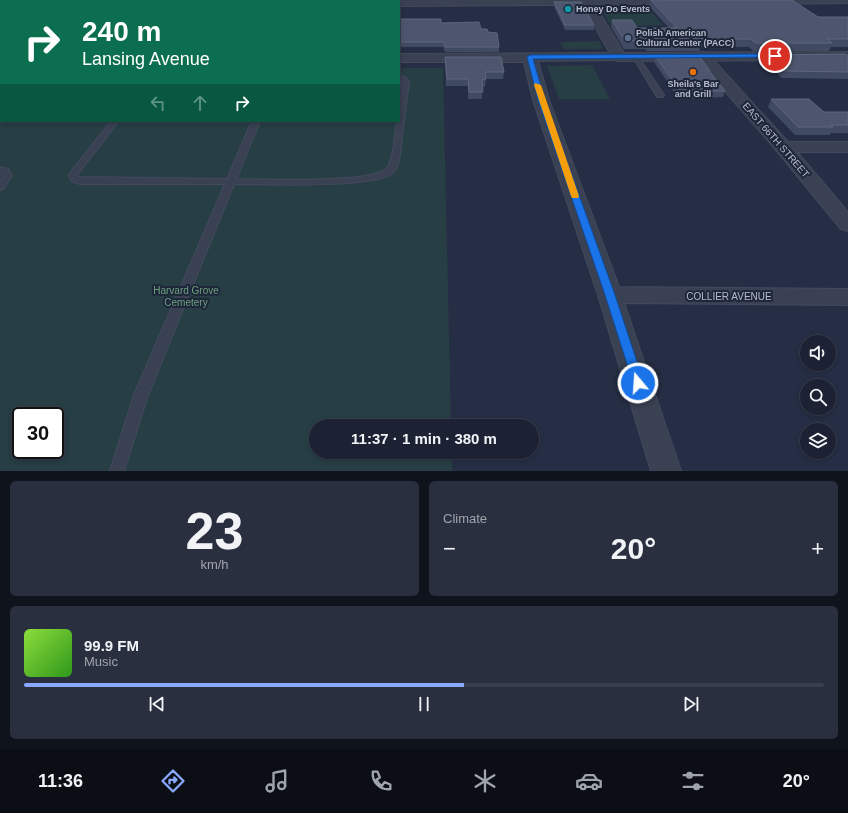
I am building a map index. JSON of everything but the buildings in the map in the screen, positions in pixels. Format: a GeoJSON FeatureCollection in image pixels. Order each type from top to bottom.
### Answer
{"type":"FeatureCollection","features":[{"type":"Feature","properties":{"kind":"street"},"geometry":{"type":"LineString","coordinates":[[753,1],[848,0]]}},
{"type":"Feature","properties":{"kind":"street"},"geometry":{"type":"LineString","coordinates":[[587,1],[619,57]]}},
{"type":"Feature","properties":{"kind":"street"},"geometry":{"type":"LineString","coordinates":[[400,3],[690,1]]}},
{"type":"Feature","properties":{"kind":"street","name":"EAST 66TH STREET"},"geometry":{"type":"LineString","coordinates":[[702,56],[848,225]]}},
{"type":"Feature","properties":{"kind":"street"},"geometry":{"type":"LineString","coordinates":[[400,58],[848,56]]}},
{"type":"Feature","properties":{"kind":"street"},"geometry":{"type":"LineString","coordinates":[[530,57],[542,100],[610,295],[666,471]]}},
{"type":"Feature","properties":{"kind":"street"},"geometry":{"type":"LineString","coordinates":[[782,147],[848,147]]}},
{"type":"Feature","properties":{"kind":"street","name":"COLLIER AVENUE"},"geometry":{"type":"LineString","coordinates":[[610,295],[848,296]]}},
{"type":"Feature","properties":{"kind":"lane"},"geometry":{"type":"LineString","coordinates":[[636,57],[660,95]]}},
{"type":"Feature","properties":{"kind":"lane"},"geometry":{"type":"LineString","coordinates":[[114,122],[73,175],[74,179],[80,181],[230,181],[345,180],[374,177],[390,171],[395,161],[406,81],[403,78],[400,78]]}},
{"type":"Feature","properties":{"kind":"lane"},"geometry":{"type":"LineString","coordinates":[[117,471],[141,396],[256,122]]}},
{"type":"Feature","properties":{"kind":"lane"},"geometry":{"type":"LineString","coordinates":[[0,170],[5,172],[8,176],[0,187]]}},
{"type":"Feature","properties":{"kind":"green space"},"geometry":{"type":"Polygon","coordinates":[[[645,5],[663,25],[612,27],[599,6],[645,5]]]}},
{"type":"Feature","properties":{"kind":"green space"},"geometry":{"type":"Polygon","coordinates":[[[599,41],[603,48],[601,49],[564,49],[560,42],[599,41]]]}},
{"type":"Feature","properties":{"kind":"green space"},"geometry":{"type":"Polygon","coordinates":[[[592,65],[610,99],[559,99],[547,66],[592,65]]]}},
{"type":"Feature","properties":{"kind":"green space","name":"Harvard Grove Cemetery"},"geometry":{"type":"Polygon","coordinates":[[[400,68],[443,68],[451,419],[309,419],[309,459],[452,459],[452,471],[0,471],[0,122],[400,122],[400,68]]]}},
{"type":"Feature","properties":{"kind":"slow traffic"},"geometry":{"type":"LineString","coordinates":[[537,85],[575,196]]}},
{"type":"Feature","properties":{"kind":"place","name":"Honey Do Events"},"geometry":{"type":"Point","coordinates":[568,9]}},
{"type":"Feature","properties":{"kind":"place","name":"Polish American Cultural Center (PACC)"},"geometry":{"type":"Point","coordinates":[628,38]}},
{"type":"Feature","properties":{"kind":"place","name":"Sheila's Bar and Grill"},"geometry":{"type":"Point","coordinates":[693,72]}},
{"type":"Feature","properties":{"kind":"route"},"geometry":{"type":"LineString","coordinates":[[638,383],[610,295],[542,100],[530,57],[775,56]]}}]}
